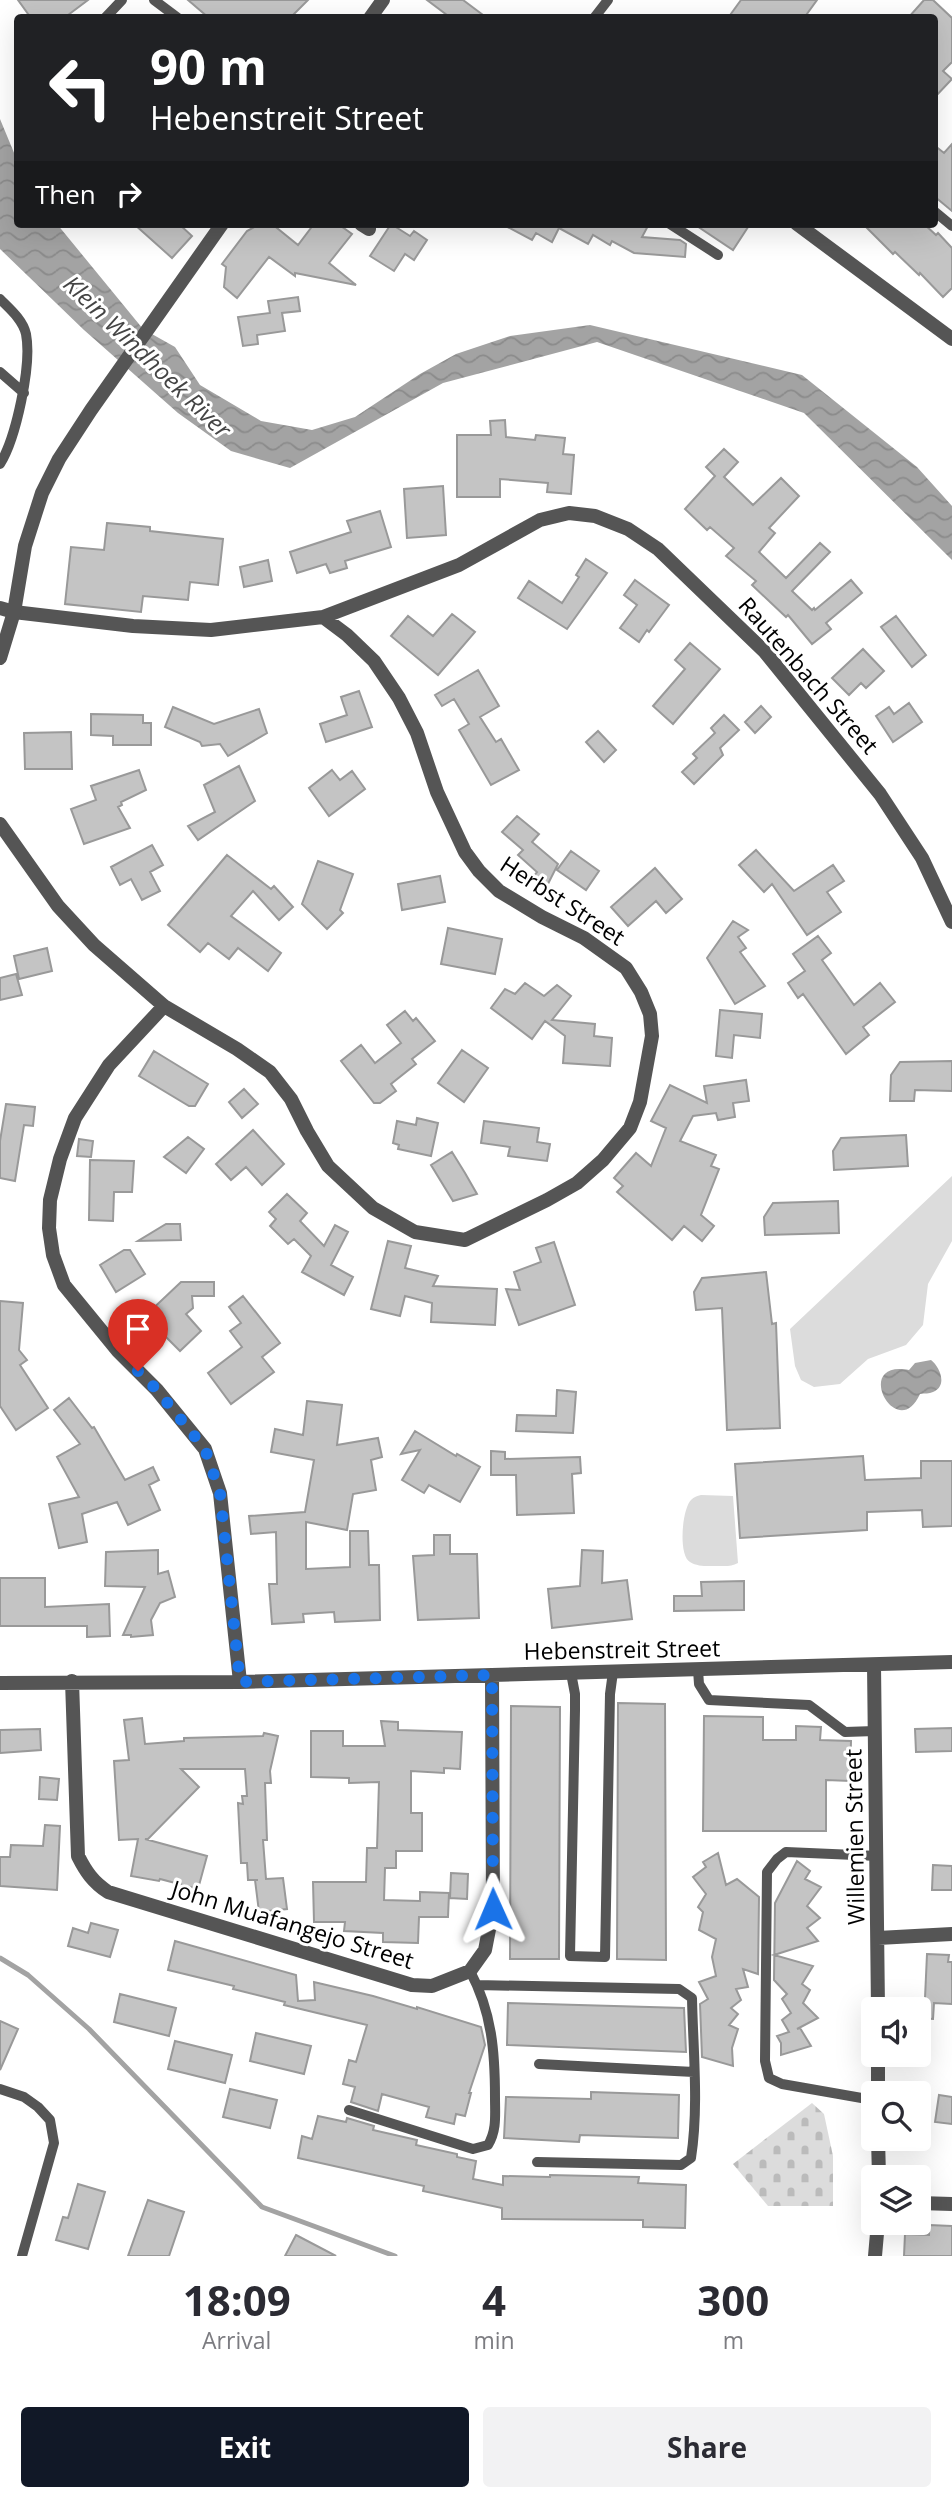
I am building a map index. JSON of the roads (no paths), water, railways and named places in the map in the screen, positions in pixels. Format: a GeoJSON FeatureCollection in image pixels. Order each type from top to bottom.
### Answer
{"type":"FeatureCollection","features":[{"type":"Feature","properties":{"kind":"street"},"geometry":{"type":"LineString","coordinates":[[0,658],[7,610],[25,547],[42,493],[59,459],[219,228]]}},
{"type":"Feature","properties":{"kind":"street"},"geometry":{"type":"LineString","coordinates":[[802,228],[951,338]]}},
{"type":"Feature","properties":{"kind":"street","name":"Rautenbach Street"},"geometry":{"type":"LineString","coordinates":[[7,610],[133,626],[211,630],[323,617],[459,565],[540,520],[569,513],[595,516],[628,528],[658,550],[765,652],[880,794],[922,858],[952,922]]}},
{"type":"Feature","properties":{"kind":"street","name":"Herbst Street"},"geometry":{"type":"LineString","coordinates":[[0,824],[58,906],[94,945],[164,1006],[237,1048],[270,1072],[291,1099],[328,1166],[373,1208],[415,1232],[465,1240],[577,1183],[603,1160],[630,1128],[640,1102],[652,1036],[650,1014],[642,992],[626,968],[584,938],[499,891],[479,871],[465,852],[437,792],[417,733],[399,698],[374,661],[323,617]]}},
{"type":"Feature","properties":{"kind":"street"},"geometry":{"type":"LineString","coordinates":[[164,1006],[108,1065],[75,1118],[60,1159],[50,1200],[49,1228],[53,1255],[64,1285],[205,1449],[220,1493],[240,1682]]}},
{"type":"Feature","properties":{"kind":"street","name":"Hebenstreit Street"},"geometry":{"type":"LineString","coordinates":[[0,1683],[240,1682],[952,1662]]}},
{"type":"Feature","properties":{"kind":"street","name":"Willemien Street"},"geometry":{"type":"LineString","coordinates":[[874,1665],[878,1997]]}},
{"type":"Feature","properties":{"kind":"street"},"geometry":{"type":"LineString","coordinates":[[470,1971],[485,1950],[493,1909],[492,1675]]}},
{"type":"Feature","properties":{"kind":"street","name":"John Muafangejo Street"},"geometry":{"type":"LineString","coordinates":[[72,1681],[78,1856],[86,1873],[98,1885],[108,1892],[412,1985],[432,1986],[470,1971]]}},
{"type":"Feature","properties":{"kind":"street"},"geometry":{"type":"LineString","coordinates":[[878,1938],[952,1934]]}},
{"type":"Feature","properties":{"kind":"street"},"geometry":{"type":"LineString","coordinates":[[931,2203],[952,2204]]}},
{"type":"Feature","properties":{"kind":"street"},"geometry":{"type":"LineString","coordinates":[[875,2256],[877,2235]]}},
{"type":"Feature","properties":{"kind":"lane"},"geometry":{"type":"LineString","coordinates":[[109,14],[122,0]]}},
{"type":"Feature","properties":{"kind":"lane"},"geometry":{"type":"LineString","coordinates":[[154,0],[173,14]]}},
{"type":"Feature","properties":{"kind":"lane"},"geometry":{"type":"LineString","coordinates":[[597,14],[608,0]]}},
{"type":"Feature","properties":{"kind":"lane"},"geometry":{"type":"LineString","coordinates":[[938,214],[952,226]]}},
{"type":"Feature","properties":{"kind":"lane"},"geometry":{"type":"LineString","coordinates":[[676,228],[718,255]]}},
{"type":"Feature","properties":{"kind":"lane"},"geometry":{"type":"LineString","coordinates":[[0,299],[18,317],[26,334],[24,393],[0,464]]}},
{"type":"Feature","properties":{"kind":"lane"},"geometry":{"type":"LineString","coordinates":[[0,372],[24,393]]}},
{"type":"Feature","properties":{"kind":"lane"},"geometry":{"type":"LineString","coordinates":[[698,1670],[699,1684],[709,1700],[809,1704],[845,1732],[876,1731]]}},
{"type":"Feature","properties":{"kind":"lane"},"geometry":{"type":"LineString","coordinates":[[571,1673],[575,1710],[570,1956],[605,1957],[610,1694],[613,1672]]}},
{"type":"Feature","properties":{"kind":"lane"},"geometry":{"type":"LineString","coordinates":[[861,2098],[782,2084],[769,2078],[765,2061],[766,1872],[786,1852],[878,1856]]}},
{"type":"Feature","properties":{"kind":"lane"},"geometry":{"type":"LineString","coordinates":[[349,2110],[473,2149],[488,2145],[495,2133],[495,2050],[482,1993],[470,1971]]}},
{"type":"Feature","properties":{"kind":"lane"},"geometry":{"type":"LineString","coordinates":[[477,1985],[679,1989],[692,1998],[694,2072],[691,2158],[681,2165],[537,2162]]}},
{"type":"Feature","properties":{"kind":"lane"},"geometry":{"type":"LineString","coordinates":[[539,2064],[694,2072]]}},
{"type":"Feature","properties":{"kind":"lane"},"geometry":{"type":"LineString","coordinates":[[0,2089],[24,2097],[38,2107],[50,2120],[54,2143],[22,2256]]}},
{"type":"Feature","properties":{"kind":"water","name":"Klein Windhoek River"},"geometry":{"type":"Polygon","coordinates":[[[0,119],[14,153],[14,228],[60,228],[143,329],[175,347],[200,385],[261,421],[312,430],[355,417],[456,354],[510,336],[590,325],[802,375],[917,467],[952,506],[952,560],[804,413],[597,342],[443,383],[290,468],[231,451],[178,413],[84,330],[0,249],[0,119]]]}},
{"type":"Feature","properties":{"kind":"water"},"geometry":{"type":"Polygon","coordinates":[[[931,1360],[941,1376],[938,1389],[920,1394],[911,1407],[900,1410],[891,1406],[884,1397],[881,1386],[883,1376],[892,1370],[909,1370],[915,1363],[931,1360]]]}},
{"type":"Feature","properties":{"kind":"waterway"},"geometry":{"type":"LineString","coordinates":[[0,1958],[28,1975],[89,2029],[262,2207],[395,2256]]}}]}
